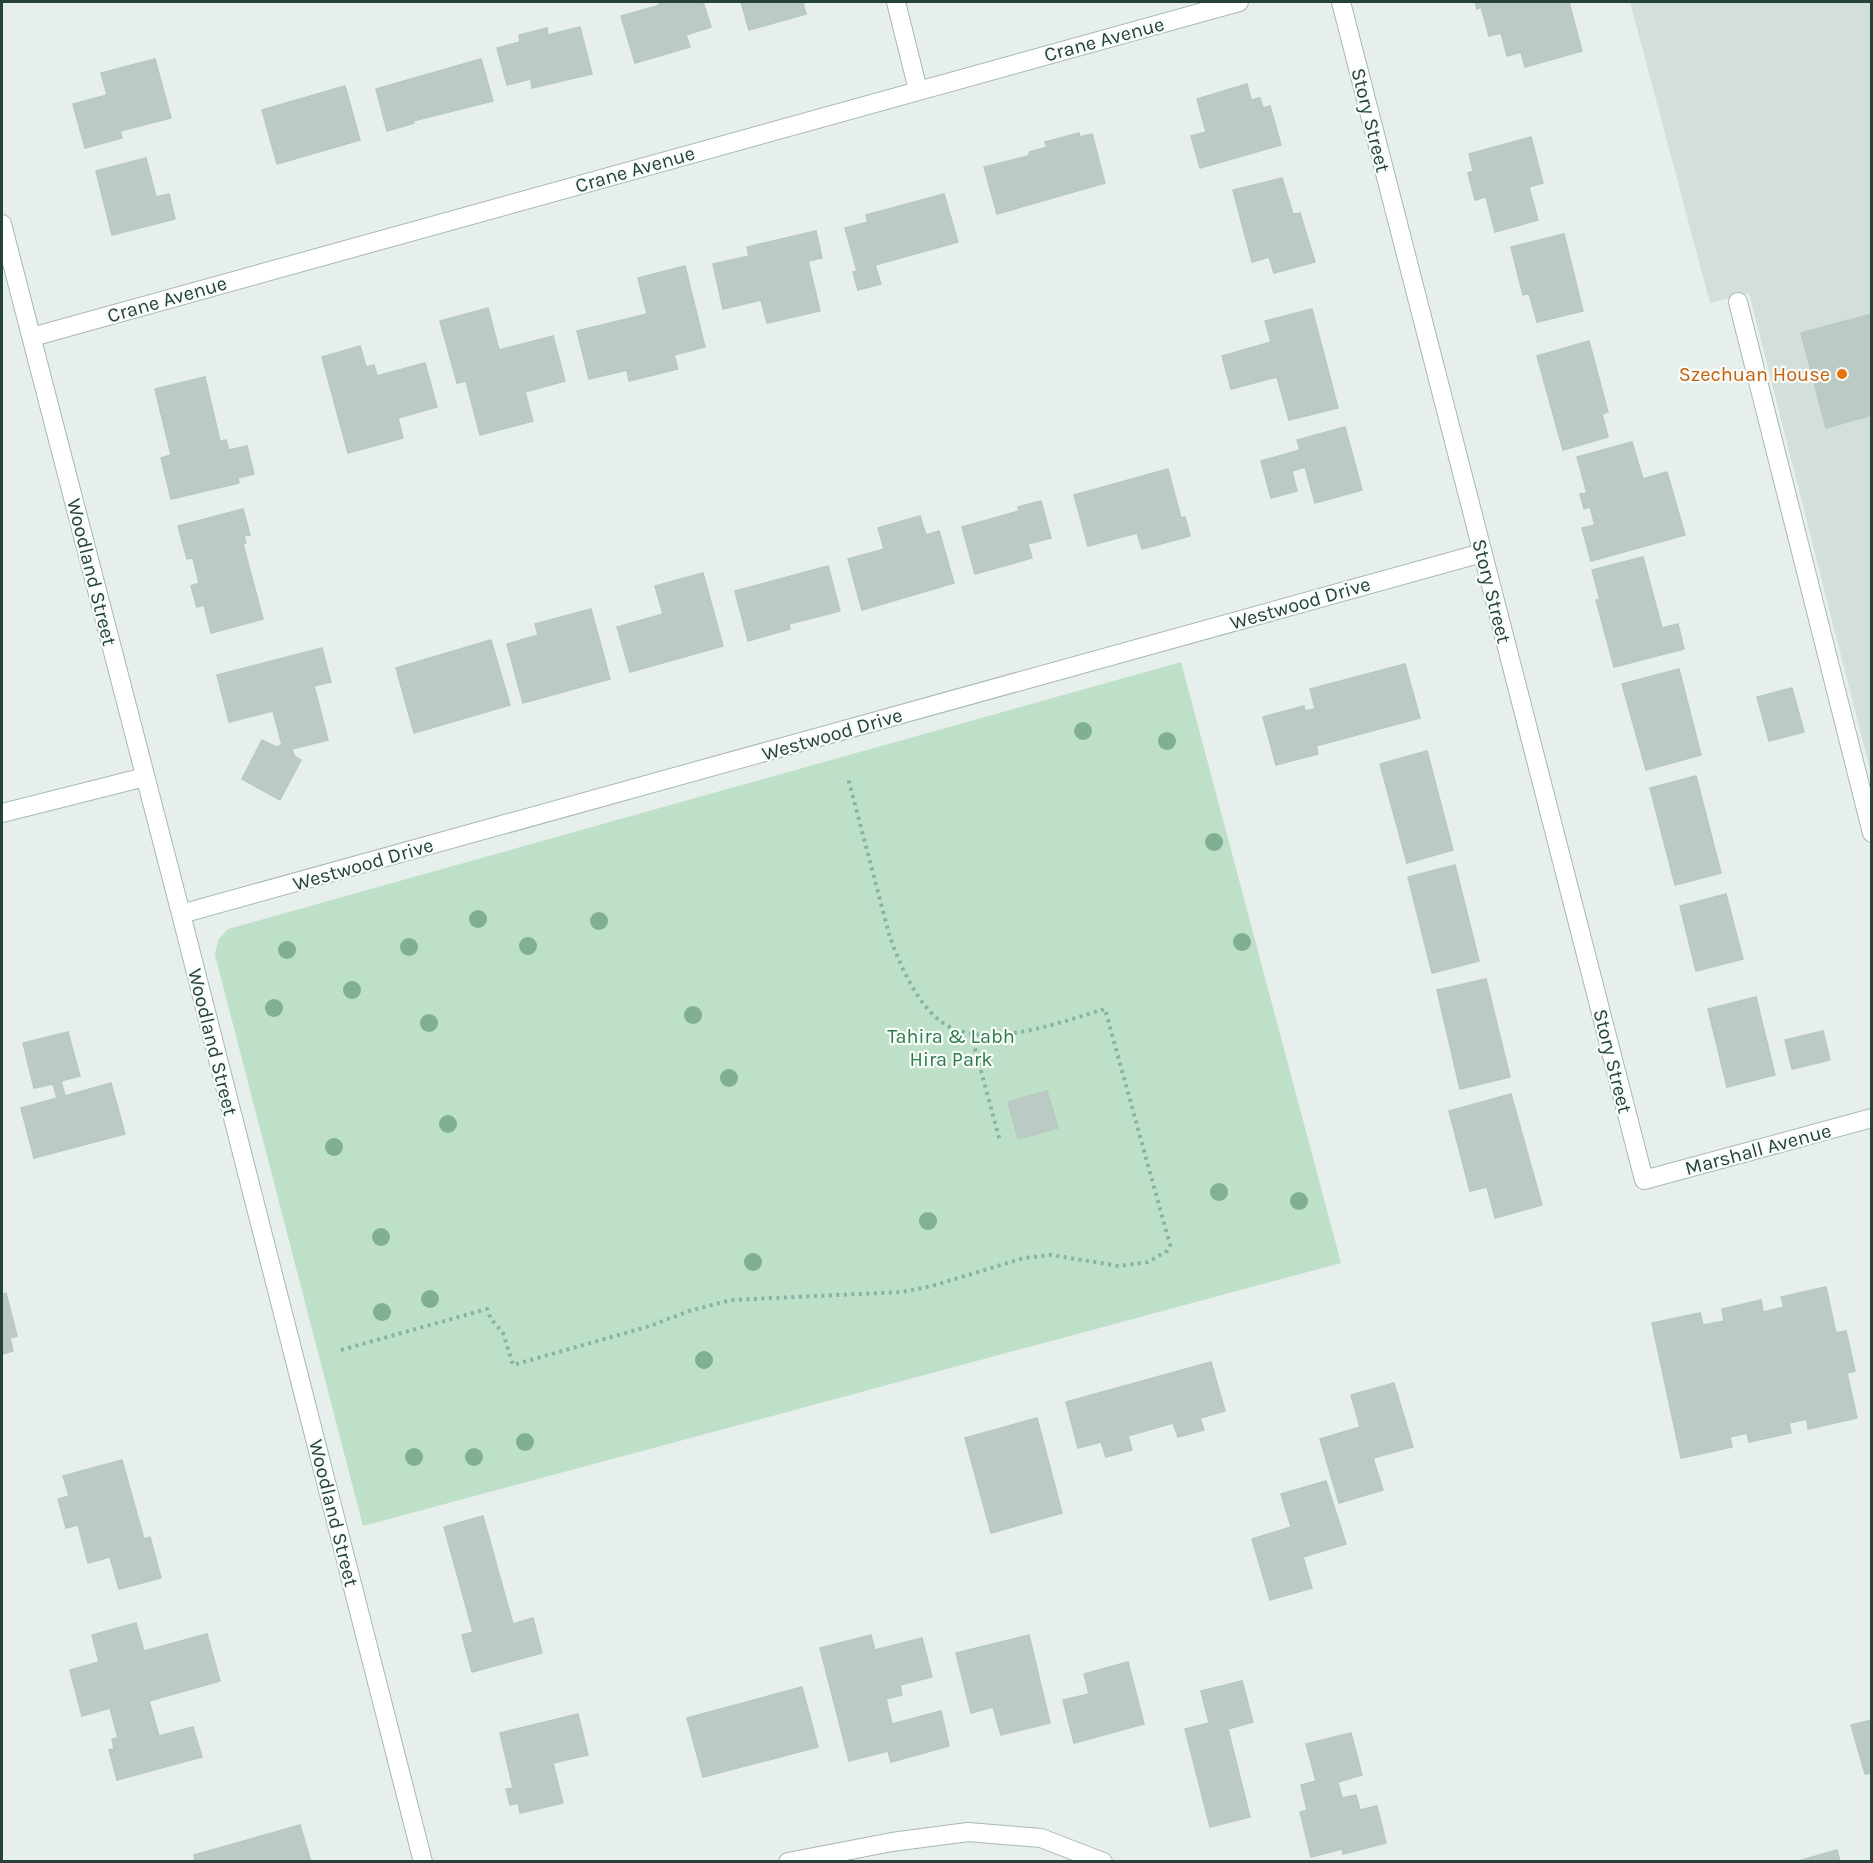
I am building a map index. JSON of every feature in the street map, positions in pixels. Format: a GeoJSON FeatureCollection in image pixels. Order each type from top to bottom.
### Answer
{"type":"FeatureCollection","features":[{"type":"Feature","properties":{"kind":"street"},"geometry":{"type":"LineString","coordinates":[[896,2],[918,90]]}},
{"type":"Feature","properties":{"kind":"street","name":"Crane Avenue"},"geometry":{"type":"LineString","coordinates":[[32,337],[1239,2]]}},
{"type":"Feature","properties":{"kind":"street","name":"Story Street"},"geometry":{"type":"LineString","coordinates":[[1341,2],[1644,1180]]}},
{"type":"Feature","properties":{"kind":"street","name":"Woodland Street"},"geometry":{"type":"LineString","coordinates":[[2,227],[182,914],[423,1862]]}},
{"type":"Feature","properties":{"kind":"street"},"geometry":{"type":"LineString","coordinates":[[1738,302],[1872,833]]}},
{"type":"Feature","properties":{"kind":"street","name":"Westwood Drive"},"geometry":{"type":"LineString","coordinates":[[182,914],[1482,553]]}},
{"type":"Feature","properties":{"kind":"street"},"geometry":{"type":"LineString","coordinates":[[2,813],[145,777]]}},
{"type":"Feature","properties":{"kind":"street","name":"Marshall Avenue"},"geometry":{"type":"LineString","coordinates":[[1644,1180],[1872,1118]]}},
{"type":"Feature","properties":{"kind":"street"},"geometry":{"type":"LineString","coordinates":[[788,1862],[892,1842],[968,1832],[1041,1838],[1103,1862]]}},
{"type":"Feature","properties":{"kind":"path"},"geometry":{"type":"LineString","coordinates":[[341,1350],[487,1309],[491,1319],[503,1333],[513,1365],[630,1332],[689,1311],[730,1300],[902,1292],[932,1286],[1024,1258],[1051,1255],[1119,1266],[1148,1262],[1167,1251],[1170,1245],[1105,1009],[1022,1033],[971,1034],[950,1028],[931,1012],[913,987],[896,955],[848,778]]}},
{"type":"Feature","properties":{"kind":"path"},"geometry":{"type":"LineString","coordinates":[[971,1034],[1000,1141]]}},
{"type":"Feature","properties":{"kind":"shaded area"},"geometry":{"type":"Polygon","coordinates":[[[1630,2],[1871,2],[1871,774],[1749,293],[1710,303],[1630,2]]]}},
{"type":"Feature","properties":{"kind":"green space","name":"Tahira & Labh Hira Park"},"geometry":{"type":"Polygon","coordinates":[[[1181,662],[1341,1263],[363,1526],[215,955],[218,940],[228,929],[1181,662]]]}},
{"type":"Feature","properties":{"kind":"building"},"geometry":{"type":"Polygon","coordinates":[[[659,2],[703,2],[711,27],[686,35],[690,47],[635,63],[621,16],[660,5],[659,2]]]}},
{"type":"Feature","properties":{"kind":"building"},"geometry":{"type":"Polygon","coordinates":[[[741,2],[809,2],[803,3],[806,14],[749,30],[741,2]]]}},
{"type":"Feature","properties":{"kind":"building"},"geometry":{"type":"Polygon","coordinates":[[[1475,2],[1569,2],[1582,51],[1525,67],[1521,52],[1507,56],[1501,33],[1489,36],[1481,7],[1477,9],[1475,2]]]}},
{"type":"Feature","properties":{"kind":"building"},"geometry":{"type":"Polygon","coordinates":[[[580,27],[592,74],[532,88],[531,79],[507,85],[497,48],[520,42],[519,35],[547,28],[548,35],[580,27]]]}},
{"type":"Feature","properties":{"kind":"building"},"geometry":{"type":"Polygon","coordinates":[[[155,59],[171,118],[120,131],[122,138],[85,148],[73,104],[107,95],[101,73],[155,59]]]}},
{"type":"Feature","properties":{"kind":"building"},"geometry":{"type":"Polygon","coordinates":[[[481,59],[493,101],[413,121],[414,123],[387,131],[376,89],[481,59]]]}},
{"type":"Feature","properties":{"kind":"building"},"geometry":{"type":"Polygon","coordinates":[[[1247,84],[1251,100],[1260,98],[1263,108],[1270,106],[1281,145],[1200,168],[1191,136],[1206,132],[1197,99],[1247,84]]]}},
{"type":"Feature","properties":{"kind":"building"},"geometry":{"type":"Polygon","coordinates":[[[345,86],[360,140],[277,164],[262,110],[345,86]]]}},
{"type":"Feature","properties":{"kind":"building"},"geometry":{"type":"Polygon","coordinates":[[[1079,133],[1080,137],[1092,134],[1105,183],[997,214],[984,167],[1028,156],[1030,152],[1047,147],[1045,142],[1079,133]]]}},
{"type":"Feature","properties":{"kind":"building"},"geometry":{"type":"Polygon","coordinates":[[[1531,137],[1543,183],[1529,187],[1538,220],[1495,232],[1486,197],[1475,200],[1468,173],[1473,171],[1469,154],[1531,137]]]}},
{"type":"Feature","properties":{"kind":"building"},"geometry":{"type":"Polygon","coordinates":[[[146,158],[156,197],[169,194],[175,219],[112,235],[96,171],[146,158]]]}},
{"type":"Feature","properties":{"kind":"building"},"geometry":{"type":"Polygon","coordinates":[[[1282,178],[1293,214],[1300,213],[1315,262],[1274,273],[1269,257],[1252,262],[1233,190],[1282,178]]]}},
{"type":"Feature","properties":{"kind":"building"},"geometry":{"type":"Polygon","coordinates":[[[944,194],[958,242],[875,265],[881,284],[858,290],[853,272],[857,271],[845,228],[868,222],[866,215],[944,194]]]}},
{"type":"Feature","properties":{"kind":"building"},"geometry":{"type":"Polygon","coordinates":[[[816,231],[822,258],[808,261],[820,311],[767,323],[761,300],[723,309],[713,264],[749,256],[747,247],[816,231]]]}},
{"type":"Feature","properties":{"kind":"building"},"geometry":{"type":"Polygon","coordinates":[[[1564,234],[1583,311],[1537,322],[1529,293],[1523,295],[1511,247],[1564,234]]]}},
{"type":"Feature","properties":{"kind":"building"},"geometry":{"type":"Polygon","coordinates":[[[685,266],[705,347],[674,355],[678,369],[629,381],[627,370],[589,379],[577,331],[647,314],[638,278],[685,266]]]}},
{"type":"Feature","properties":{"kind":"building"},"geometry":{"type":"Polygon","coordinates":[[[488,308],[499,350],[553,336],[565,381],[525,392],[533,421],[480,435],[466,381],[457,383],[440,321],[488,308]]]}},
{"type":"Feature","properties":{"kind":"building"},"geometry":{"type":"Polygon","coordinates":[[[1312,309],[1338,408],[1289,420],[1277,377],[1231,389],[1222,356],[1271,342],[1265,321],[1312,309]]]}},
{"type":"Feature","properties":{"kind":"building","name":"Szechuan House"},"geometry":{"type":"Polygon","coordinates":[[[1872,314],[1872,415],[1826,428],[1801,333],[1872,314]]]}},
{"type":"Feature","properties":{"kind":"building"},"geometry":{"type":"Polygon","coordinates":[[[1589,341],[1608,412],[1602,414],[1608,437],[1563,450],[1537,356],[1589,341]]]}},
{"type":"Feature","properties":{"kind":"building"},"geometry":{"type":"Polygon","coordinates":[[[360,346],[366,367],[374,365],[377,376],[425,363],[437,407],[398,418],[403,438],[348,453],[322,357],[360,346]]]}},
{"type":"Feature","properties":{"kind":"building"},"geometry":{"type":"Polygon","coordinates":[[[205,377],[220,441],[226,440],[229,450],[247,446],[254,474],[238,478],[239,483],[171,499],[161,458],[171,455],[155,389],[205,377]]]}},
{"type":"Feature","properties":{"kind":"building"},"geometry":{"type":"Polygon","coordinates":[[[1345,427],[1362,490],[1315,503],[1305,467],[1292,471],[1297,491],[1271,498],[1261,461],[1300,450],[1297,440],[1345,427]]]}},
{"type":"Feature","properties":{"kind":"building"},"geometry":{"type":"Polygon","coordinates":[[[1632,442],[1643,479],[1667,472],[1685,535],[1591,561],[1582,528],[1595,525],[1590,507],[1584,509],[1580,494],[1587,493],[1577,457],[1632,442]]]}},
{"type":"Feature","properties":{"kind":"building"},"geometry":{"type":"Polygon","coordinates":[[[1168,469],[1181,518],[1185,517],[1190,536],[1142,549],[1137,533],[1088,546],[1074,495],[1168,469]]]}},
{"type":"Feature","properties":{"kind":"building"},"geometry":{"type":"Polygon","coordinates":[[[1041,501],[1051,538],[1028,544],[1032,558],[975,574],[962,527],[1019,511],[1018,507],[1041,501]]]}},
{"type":"Feature","properties":{"kind":"building"},"geometry":{"type":"Polygon","coordinates":[[[243,509],[250,535],[244,536],[246,543],[243,544],[263,619],[211,633],[204,605],[197,607],[191,586],[199,583],[193,558],[187,559],[178,526],[243,509]]]}},
{"type":"Feature","properties":{"kind":"building"},"geometry":{"type":"Polygon","coordinates":[[[920,516],[926,535],[939,531],[954,583],[862,610],[848,559],[884,549],[878,528],[920,516]]]}},
{"type":"Feature","properties":{"kind":"building"},"geometry":{"type":"Polygon","coordinates":[[[1643,557],[1662,628],[1678,624],[1684,649],[1614,667],[1596,600],[1600,600],[1592,570],[1643,557]]]}},
{"type":"Feature","properties":{"kind":"building"},"geometry":{"type":"Polygon","coordinates":[[[828,566],[840,611],[789,624],[790,629],[748,641],[735,591],[828,566]]]}},
{"type":"Feature","properties":{"kind":"building"},"geometry":{"type":"Polygon","coordinates":[[[703,573],[723,646],[630,672],[617,627],[663,614],[655,586],[703,573]]]}},
{"type":"Feature","properties":{"kind":"building"},"geometry":{"type":"Polygon","coordinates":[[[591,609],[610,679],[523,703],[507,644],[538,635],[535,624],[591,609]]]}},
{"type":"Feature","properties":{"kind":"building"},"geometry":{"type":"Polygon","coordinates":[[[491,640],[510,705],[414,733],[396,668],[491,640]]]}},
{"type":"Feature","properties":{"kind":"building"},"geometry":{"type":"Polygon","coordinates":[[[322,648],[331,682],[314,686],[328,740],[292,749],[294,756],[301,760],[280,800],[242,779],[262,740],[276,747],[282,745],[273,711],[229,722],[217,675],[322,648]]]}},
{"type":"Feature","properties":{"kind":"building"},"geometry":{"type":"Polygon","coordinates":[[[1405,664],[1420,718],[1316,746],[1318,754],[1276,765],[1263,717],[1304,706],[1305,711],[1315,709],[1310,689],[1405,664]]]}},
{"type":"Feature","properties":{"kind":"building"},"geometry":{"type":"Polygon","coordinates":[[[1679,669],[1701,755],[1646,770],[1622,684],[1679,669]]]}},
{"type":"Feature","properties":{"kind":"building"},"geometry":{"type":"Polygon","coordinates":[[[1792,688],[1804,732],[1769,741],[1757,697],[1792,688]]]}},
{"type":"Feature","properties":{"kind":"building"},"geometry":{"type":"Polygon","coordinates":[[[1427,751],[1453,850],[1407,863],[1380,764],[1427,751]]]}},
{"type":"Feature","properties":{"kind":"building"},"geometry":{"type":"Polygon","coordinates":[[[1696,776],[1721,873],[1675,885],[1650,788],[1696,776]]]}},
{"type":"Feature","properties":{"kind":"building"},"geometry":{"type":"Polygon","coordinates":[[[1455,865],[1479,961],[1432,973],[1408,877],[1455,865]]]}},
{"type":"Feature","properties":{"kind":"building"},"geometry":{"type":"Polygon","coordinates":[[[1726,894],[1743,959],[1696,971],[1680,906],[1726,894]]]}},
{"type":"Feature","properties":{"kind":"building"},"geometry":{"type":"Polygon","coordinates":[[[1486,979],[1510,1077],[1460,1089],[1437,990],[1486,979]]]}},
{"type":"Feature","properties":{"kind":"building"},"geometry":{"type":"Polygon","coordinates":[[[1756,997],[1775,1075],[1727,1087],[1708,1009],[1756,997]]]}},
{"type":"Feature","properties":{"kind":"building"},"geometry":{"type":"Polygon","coordinates":[[[1823,1031],[1830,1060],[1792,1069],[1785,1040],[1823,1031]]]}},
{"type":"Feature","properties":{"kind":"building"},"geometry":{"type":"Polygon","coordinates":[[[68,1032],[80,1076],[61,1081],[65,1096],[111,1083],[125,1134],[34,1158],[21,1108],[57,1098],[53,1084],[34,1088],[23,1043],[68,1032]]]}},
{"type":"Feature","properties":{"kind":"building"},"geometry":{"type":"Polygon","coordinates":[[[1047,1091],[1058,1128],[1018,1139],[1008,1102],[1047,1091]]]}},
{"type":"Feature","properties":{"kind":"building"},"geometry":{"type":"Polygon","coordinates":[[[1511,1094],[1542,1205],[1495,1218],[1487,1187],[1470,1191],[1449,1111],[1511,1094]]]}},
{"type":"Feature","properties":{"kind":"building"},"geometry":{"type":"Polygon","coordinates":[[[1826,1287],[1836,1333],[1846,1331],[1855,1371],[1847,1373],[1857,1418],[1808,1429],[1807,1419],[1789,1423],[1791,1433],[1749,1442],[1747,1433],[1730,1437],[1732,1447],[1681,1458],[1652,1323],[1700,1313],[1703,1325],[1724,1321],[1722,1309],[1761,1300],[1763,1312],[1784,1307],[1781,1297],[1826,1287]]]}},
{"type":"Feature","properties":{"kind":"building"},"geometry":{"type":"Polygon","coordinates":[[[6,1293],[17,1336],[10,1338],[13,1351],[2,1354],[2,1295],[6,1293]]]}},
{"type":"Feature","properties":{"kind":"building"},"geometry":{"type":"Polygon","coordinates":[[[1211,1362],[1225,1411],[1200,1418],[1204,1430],[1178,1437],[1173,1423],[1128,1436],[1132,1450],[1106,1457],[1101,1442],[1078,1448],[1066,1402],[1211,1362]]]}},
{"type":"Feature","properties":{"kind":"building"},"geometry":{"type":"Polygon","coordinates":[[[1394,1383],[1413,1447],[1373,1458],[1383,1490],[1339,1503],[1320,1439],[1360,1427],[1351,1395],[1394,1383]]]}},
{"type":"Feature","properties":{"kind":"building"},"geometry":{"type":"Polygon","coordinates":[[[1037,1418],[1062,1513],[991,1533],[965,1438],[1037,1418]]]}},
{"type":"Feature","properties":{"kind":"building"},"geometry":{"type":"Polygon","coordinates":[[[122,1460],[144,1539],[150,1537],[161,1578],[119,1589],[110,1557],[88,1563],[78,1525],[66,1528],[58,1499],[69,1496],[63,1476],[122,1460]]]}},
{"type":"Feature","properties":{"kind":"building"},"geometry":{"type":"Polygon","coordinates":[[[1326,1481],[1346,1544],[1303,1557],[1312,1588],[1270,1600],[1252,1539],[1291,1527],[1281,1494],[1326,1481]]]}},
{"type":"Feature","properties":{"kind":"building"},"geometry":{"type":"Polygon","coordinates":[[[483,1516],[513,1624],[533,1618],[542,1653],[472,1672],[462,1635],[473,1632],[444,1527],[483,1516]]]}},
{"type":"Feature","properties":{"kind":"building"},"geometry":{"type":"Polygon","coordinates":[[[136,1623],[144,1651],[207,1634],[220,1681],[149,1701],[159,1736],[193,1727],[202,1757],[117,1780],[109,1750],[114,1749],[112,1739],[118,1738],[110,1708],[82,1716],[70,1670],[99,1662],[92,1635],[136,1623]]]}},
{"type":"Feature","properties":{"kind":"building"},"geometry":{"type":"Polygon","coordinates":[[[871,1635],[875,1650],[922,1638],[932,1677],[900,1685],[902,1695],[886,1699],[892,1724],[941,1711],[949,1746],[891,1762],[888,1751],[849,1761],[820,1648],[871,1635]]]}},
{"type":"Feature","properties":{"kind":"building"},"geometry":{"type":"Polygon","coordinates":[[[1029,1635],[1050,1723],[1001,1735],[993,1707],[971,1713],[956,1653],[1029,1635]]]}},
{"type":"Feature","properties":{"kind":"building"},"geometry":{"type":"Polygon","coordinates":[[[1128,1662],[1144,1724],[1074,1743],[1063,1700],[1089,1694],[1084,1674],[1128,1662]]]}},
{"type":"Feature","properties":{"kind":"building"},"geometry":{"type":"Polygon","coordinates":[[[1242,1681],[1253,1722],[1228,1729],[1250,1817],[1210,1827],[1185,1729],[1209,1723],[1201,1691],[1242,1681]]]}},
{"type":"Feature","properties":{"kind":"building"},"geometry":{"type":"Polygon","coordinates":[[[802,1687],[818,1747],[703,1777],[687,1718],[802,1687]]]}},
{"type":"Feature","properties":{"kind":"building"},"geometry":{"type":"Polygon","coordinates":[[[578,1714],[588,1755],[553,1763],[563,1803],[520,1813],[518,1803],[510,1805],[506,1789],[513,1788],[500,1733],[578,1714]]]}},
{"type":"Feature","properties":{"kind":"building"},"geometry":{"type":"Polygon","coordinates":[[[1872,1720],[1872,1773],[1865,1774],[1851,1725],[1872,1720]]]}},
{"type":"Feature","properties":{"kind":"building"},"geometry":{"type":"Polygon","coordinates":[[[1351,1733],[1362,1775],[1338,1782],[1342,1798],[1356,1795],[1360,1810],[1377,1806],[1386,1843],[1343,1854],[1342,1849],[1311,1857],[1300,1812],[1307,1810],[1301,1785],[1316,1781],[1306,1744],[1351,1733]]]}},
{"type":"Feature","properties":{"kind":"building"},"geometry":{"type":"Polygon","coordinates":[[[300,1825],[311,1862],[195,1862],[194,1855],[300,1825]]]}},
{"type":"Feature","properties":{"kind":"building"},"geometry":{"type":"Polygon","coordinates":[[[1837,1850],[1840,1862],[1795,1862],[1837,1850]]]}},
{"type":"Feature","properties":{"kind":"place","name":"Szechuan House"},"geometry":{"type":"Point","coordinates":[1842,374]}}]}
